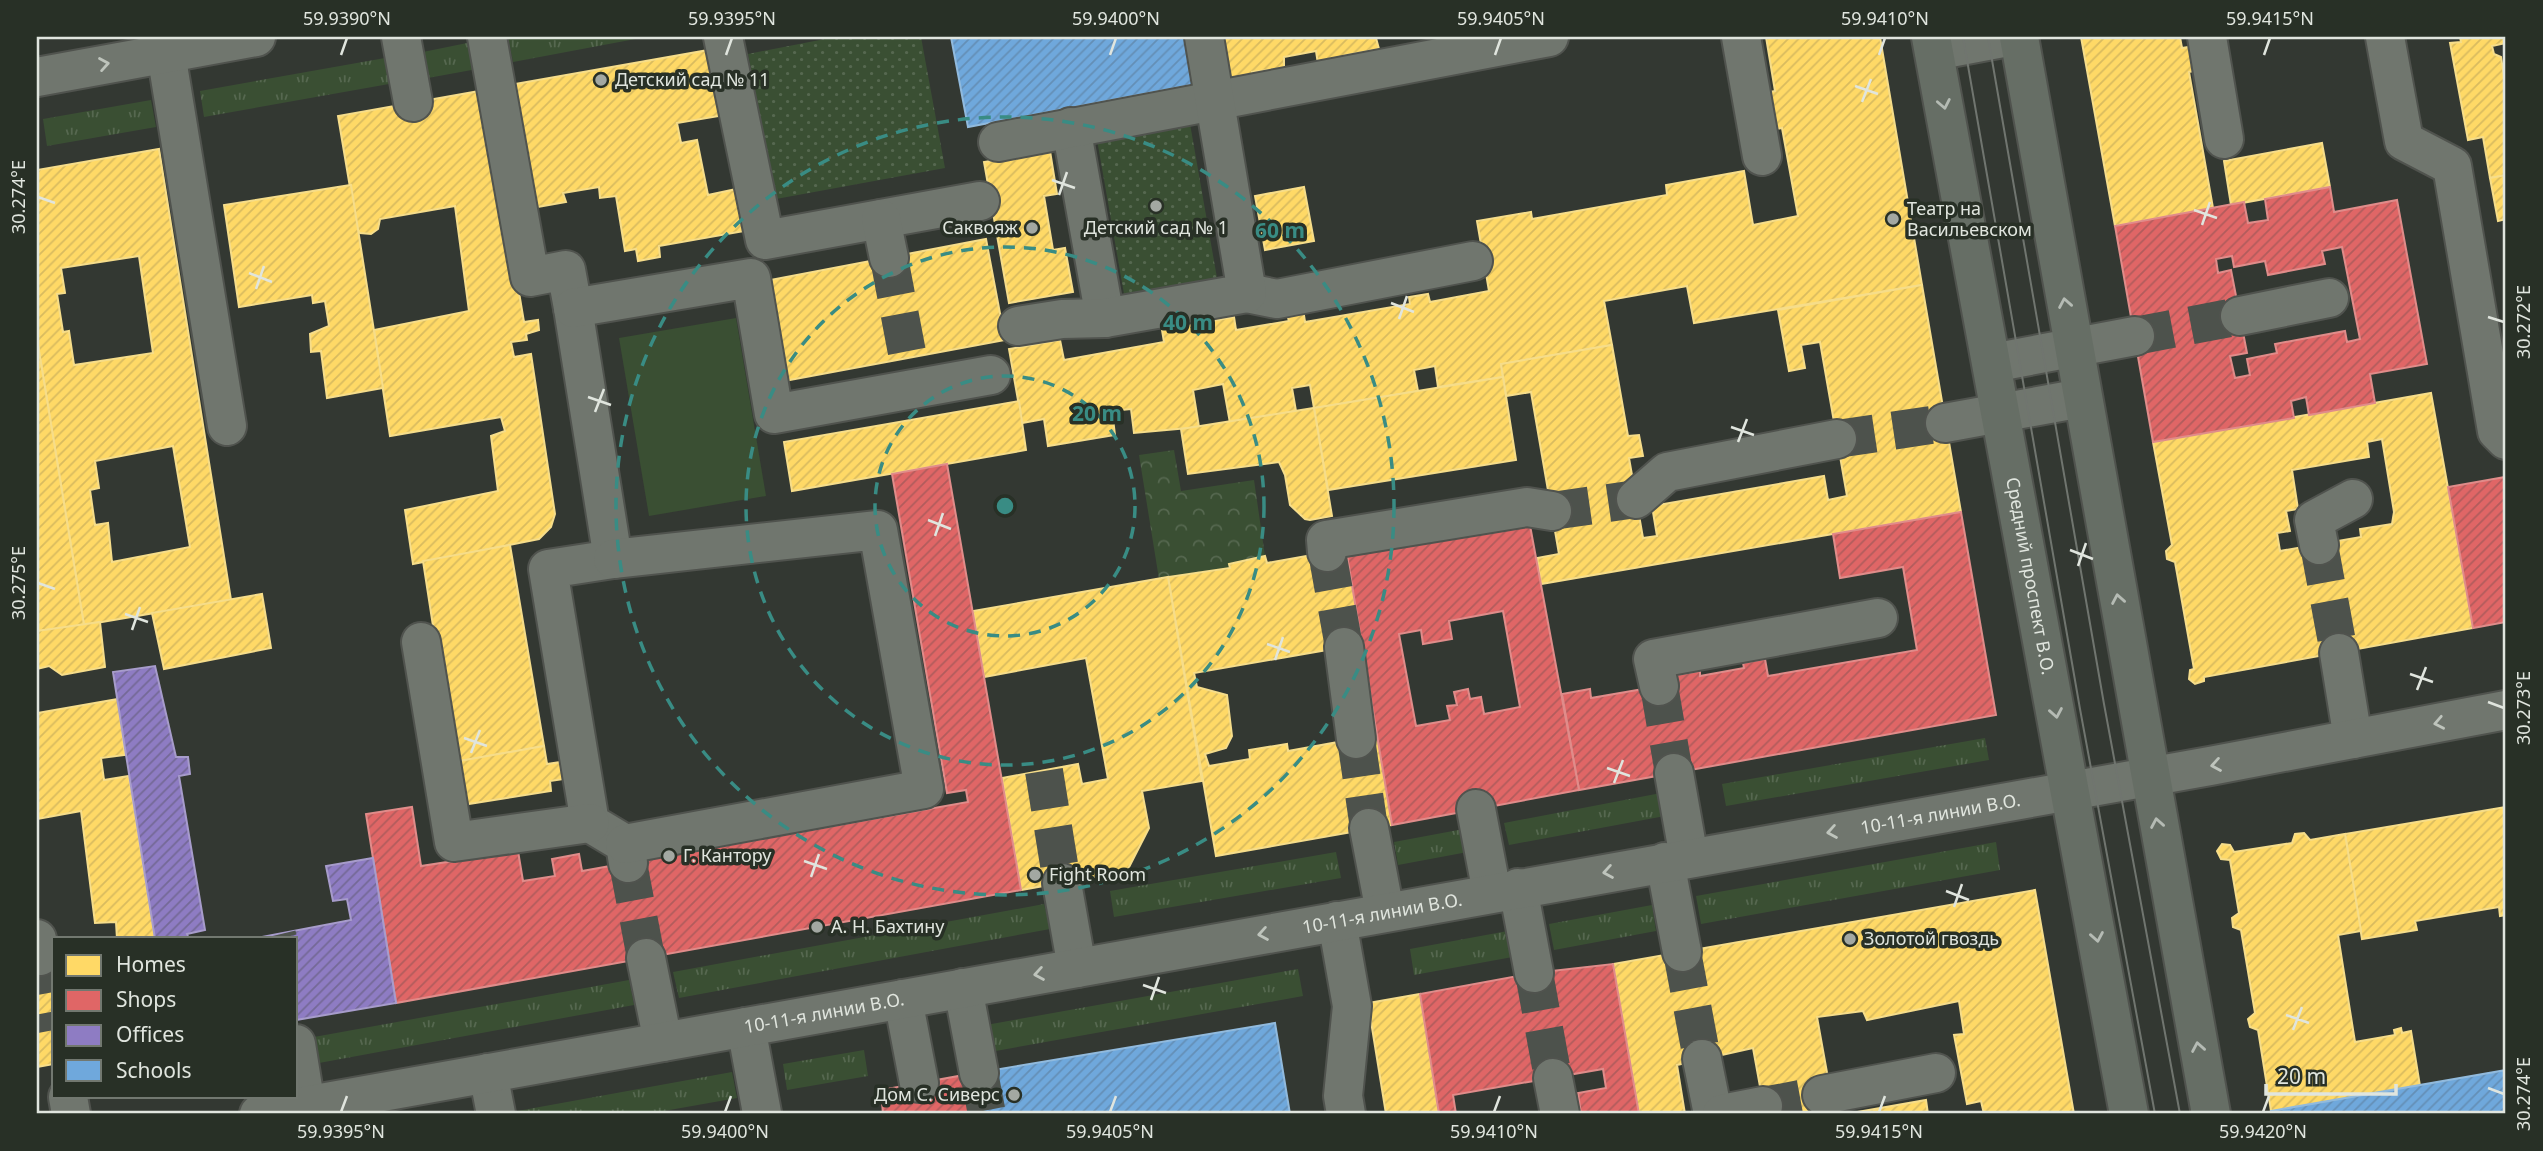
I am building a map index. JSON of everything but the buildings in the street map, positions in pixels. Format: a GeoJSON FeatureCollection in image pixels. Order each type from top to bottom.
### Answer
{"type":"FeatureCollection","features":[{"type":"Feature","properties":{"kind":"main road"},"geometry":{"type":"LineString","coordinates":[[2019,37],[2211,1114]]}},
{"type":"Feature","properties":{"kind":"main road","name":"Средний проспект В.О."},"geometry":{"type":"LineString","coordinates":[[1933,44],[2129,1114]]}},
{"type":"Feature","properties":{"kind":"street"},"geometry":{"type":"LineString","coordinates":[[37,73],[256,37]]}},
{"type":"Feature","properties":{"kind":"street"},"geometry":{"type":"LineString","coordinates":[[401,37],[413,102]]}},
{"type":"Feature","properties":{"kind":"street"},"geometry":{"type":"LineString","coordinates":[[486,37],[530,277],[566,270],[613,559]]}},
{"type":"Feature","properties":{"kind":"street"},"geometry":{"type":"LineString","coordinates":[[723,37],[765,240],[980,201]]}},
{"type":"Feature","properties":{"kind":"street"},"geometry":{"type":"LineString","coordinates":[[1204,37],[1247,293]]}},
{"type":"Feature","properties":{"kind":"street"},"geometry":{"type":"LineString","coordinates":[[998,142],[1549,37]]}},
{"type":"Feature","properties":{"kind":"street"},"geometry":{"type":"LineString","coordinates":[[1741,37],[1762,156]]}},
{"type":"Feature","properties":{"kind":"street"},"geometry":{"type":"LineString","coordinates":[[1933,44],[2008,37]]}},
{"type":"Feature","properties":{"kind":"street"},"geometry":{"type":"LineString","coordinates":[[2207,37],[2224,139]]}},
{"type":"Feature","properties":{"kind":"street"},"geometry":{"type":"LineString","coordinates":[[2385,37],[2404,141],[2452,166],[2497,431],[2506,440]]}},
{"type":"Feature","properties":{"kind":"street"},"geometry":{"type":"LineString","coordinates":[[166,53],[227,426]]}},
{"type":"Feature","properties":{"kind":"street"},"geometry":{"type":"LineString","coordinates":[[1071,127],[1105,318]]}},
{"type":"Feature","properties":{"kind":"street"},"geometry":{"type":"LineString","coordinates":[[881,219],[889,258]]}},
{"type":"Feature","properties":{"kind":"street"},"geometry":{"type":"LineString","coordinates":[[1018,326],[1062,319],[1105,318],[1247,293],[1277,299],[1474,261]]}},
{"type":"Feature","properties":{"kind":"street"},"geometry":{"type":"LineString","coordinates":[[573,308],[751,278],[774,414],[911,374],[991,375]]}},
{"type":"Feature","properties":{"kind":"street"},"geometry":{"type":"LineString","coordinates":[[2239,316],[2329,298]]}},
{"type":"Feature","properties":{"kind":"street"},"geometry":{"type":"LineString","coordinates":[[1992,363],[2134,336]]}},
{"type":"Feature","properties":{"kind":"street"},"geometry":{"type":"LineString","coordinates":[[1945,423],[2082,398]]}},
{"type":"Feature","properties":{"kind":"street"},"geometry":{"type":"LineString","coordinates":[[1636,499],[1667,472],[1837,439]]}},
{"type":"Feature","properties":{"kind":"street"},"geometry":{"type":"LineString","coordinates":[[2319,545],[2314,520],[2353,499]]}},
{"type":"Feature","properties":{"kind":"street"},"geometry":{"type":"LineString","coordinates":[[1328,552],[1326,540],[1527,507],[1552,511]]}},
{"type":"Feature","properties":{"kind":"street"},"geometry":{"type":"LineString","coordinates":[[878,530],[924,789],[627,853],[590,823],[548,569],[613,559],[878,530]]}},
{"type":"Feature","properties":{"kind":"street"},"geometry":{"type":"LineString","coordinates":[[1659,686],[1653,659],[1878,618]]}},
{"type":"Feature","properties":{"kind":"street"},"geometry":{"type":"LineString","coordinates":[[421,642],[454,842],[590,823]]}},
{"type":"Feature","properties":{"kind":"street"},"geometry":{"type":"LineString","coordinates":[[1344,647],[1356,739]]}},
{"type":"Feature","properties":{"kind":"street"},"geometry":{"type":"LineString","coordinates":[[2339,653],[2353,739]]}},
{"type":"Feature","properties":{"kind":"street","name":"10-11-я линии В.О."},"geometry":{"type":"LineString","coordinates":[[278,1111],[2506,710]]}},
{"type":"Feature","properties":{"kind":"street"},"geometry":{"type":"LineString","coordinates":[[1674,774],[1682,952]]}},
{"type":"Feature","properties":{"kind":"street"},"geometry":{"type":"LineString","coordinates":[[1476,809],[1534,973]]}},
{"type":"Feature","properties":{"kind":"street"},"geometry":{"type":"LineString","coordinates":[[1369,828],[1385,912]]}},
{"type":"Feature","properties":{"kind":"street"},"geometry":{"type":"LineString","coordinates":[[1075,881],[1090,965]]}},
{"type":"Feature","properties":{"kind":"street"},"geometry":{"type":"LineString","coordinates":[[1337,921],[1352,1006],[1343,1097],[1346,1114]]}},
{"type":"Feature","properties":{"kind":"street"},"geometry":{"type":"LineString","coordinates":[[646,958],[663,1042]]}},
{"type":"Feature","properties":{"kind":"street"},"geometry":{"type":"LineString","coordinates":[[963,988],[979,1073]]}},
{"type":"Feature","properties":{"kind":"street"},"geometry":{"type":"LineString","coordinates":[[890,1001],[906,1086]]}},
{"type":"Feature","properties":{"kind":"street"},"geometry":{"type":"LineString","coordinates":[[747,1027],[762,1113]]}},
{"type":"Feature","properties":{"kind":"street"},"geometry":{"type":"LineString","coordinates":[[1702,1059],[1713,1114]]}},
{"type":"Feature","properties":{"kind":"street"},"geometry":{"type":"LineString","coordinates":[[488,1073],[496,1114]]}},
{"type":"Feature","properties":{"kind":"street"},"geometry":{"type":"LineString","coordinates":[[1822,1095],[1936,1073]]}},
{"type":"Feature","properties":{"kind":"street"},"geometry":{"type":"LineString","coordinates":[[1722,1114],[1763,1106]]}},
{"type":"Feature","properties":{"kind":"green space"},"geometry":{"type":"Polygon","coordinates":[[[508,37],[646,37],[513,62],[508,37]]]}},
{"type":"Feature","properties":{"kind":"green space"},"geometry":{"type":"Polygon","coordinates":[[[835,37],[921,37],[945,168],[776,199],[748,54],[835,37]]]}},
{"type":"Feature","properties":{"kind":"green space"},"geometry":{"type":"Polygon","coordinates":[[[472,42],[477,69],[428,78],[423,52],[472,42]]]}},
{"type":"Feature","properties":{"kind":"green space"},"geometry":{"type":"Polygon","coordinates":[[[385,58],[389,84],[204,117],[200,91],[385,58]]]}},
{"type":"Feature","properties":{"kind":"green space"},"geometry":{"type":"Polygon","coordinates":[[[151,100],[156,127],[47,146],[43,119],[151,100]]]}},
{"type":"Feature","properties":{"kind":"green space"},"geometry":{"type":"Polygon","coordinates":[[[1189,118],[1217,278],[1124,294],[1096,134],[1189,118]]]}},
{"type":"Feature","properties":{"kind":"green space"},"geometry":{"type":"Polygon","coordinates":[[[736,318],[766,496],[649,516],[619,338],[736,318]]]}},
{"type":"Feature","properties":{"kind":"green space"},"geometry":{"type":"Polygon","coordinates":[[[1174,450],[1181,491],[1254,480],[1265,556],[1230,564],[1230,568],[1159,579],[1139,455],[1174,450]]]}},
{"type":"Feature","properties":{"kind":"green space"},"geometry":{"type":"Polygon","coordinates":[[[1985,738],[1989,760],[1726,806],[1722,784],[1985,738]]]}},
{"type":"Feature","properties":{"kind":"green space"},"geometry":{"type":"Polygon","coordinates":[[[1661,793],[1665,816],[1509,845],[1504,823],[1661,793]]]}},
{"type":"Feature","properties":{"kind":"green space"},"geometry":{"type":"Polygon","coordinates":[[[1469,828],[1473,851],[1398,865],[1394,842],[1469,828]]]}},
{"type":"Feature","properties":{"kind":"green space"},"geometry":{"type":"Polygon","coordinates":[[[1996,842],[2000,870],[1701,924],[1696,896],[1996,842]]]}},
{"type":"Feature","properties":{"kind":"green space"},"geometry":{"type":"Polygon","coordinates":[[[1336,852],[1341,878],[1114,917],[1110,891],[1336,852]]]}},
{"type":"Feature","properties":{"kind":"green space"},"geometry":{"type":"Polygon","coordinates":[[[1044,904],[1050,929],[679,998],[673,972],[1044,904]]]}},
{"type":"Feature","properties":{"kind":"green space"},"geometry":{"type":"Polygon","coordinates":[[[1652,905],[1656,931],[1554,950],[1549,924],[1652,905]]]}},
{"type":"Feature","properties":{"kind":"green space"},"geometry":{"type":"Polygon","coordinates":[[[1513,930],[1518,956],[1414,975],[1410,949],[1513,930]]]}},
{"type":"Feature","properties":{"kind":"green space"},"geometry":{"type":"Polygon","coordinates":[[[1298,969],[1303,996],[990,1052],[986,1025],[1298,969]]]}},
{"type":"Feature","properties":{"kind":"green space"},"geometry":{"type":"Polygon","coordinates":[[[629,980],[634,1005],[319,1063],[314,1037],[629,980]]]}},
{"type":"Feature","properties":{"kind":"green space"},"geometry":{"type":"Polygon","coordinates":[[[864,1050],[868,1076],[787,1090],[783,1064],[864,1050]]]}},
{"type":"Feature","properties":{"kind":"green space"},"geometry":{"type":"Polygon","coordinates":[[[732,1072],[737,1098],[647,1114],[512,1114],[512,1112],[732,1072]]]}},
{"type":"Feature","properties":{"kind":"tunnel"},"geometry":{"type":"LineString","coordinates":[[889,258],[908,358]]}},
{"type":"Feature","properties":{"kind":"tunnel"},"geometry":{"type":"LineString","coordinates":[[2135,336],[2240,316]]}},
{"type":"Feature","properties":{"kind":"tunnel"},"geometry":{"type":"LineString","coordinates":[[1837,439],[1945,423]]}},
{"type":"Feature","properties":{"kind":"tunnel"},"geometry":{"type":"LineString","coordinates":[[1552,511],[1636,499]]}},
{"type":"Feature","properties":{"kind":"tunnel"},"geometry":{"type":"LineString","coordinates":[[2319,545],[2339,653]]}},
{"type":"Feature","properties":{"kind":"tunnel"},"geometry":{"type":"LineString","coordinates":[[1327,552],[1344,647]]}},
{"type":"Feature","properties":{"kind":"tunnel"},"geometry":{"type":"LineString","coordinates":[[1659,686],[1674,773]]}},
{"type":"Feature","properties":{"kind":"tunnel"},"geometry":{"type":"LineString","coordinates":[[1356,739],[1369,828]]}},
{"type":"Feature","properties":{"kind":"tunnel"},"geometry":{"type":"LineString","coordinates":[[1044,771],[1062,883]]}},
{"type":"Feature","properties":{"kind":"tunnel"},"geometry":{"type":"LineString","coordinates":[[628,863],[646,958]]}},
{"type":"Feature","properties":{"kind":"tunnel"},"geometry":{"type":"LineString","coordinates":[[1682,952],[1702,1059]]}},
{"type":"Feature","properties":{"kind":"tunnel"},"geometry":{"type":"LineString","coordinates":[[40,956],[52,1019]]}},
{"type":"Feature","properties":{"kind":"tunnel"},"geometry":{"type":"LineString","coordinates":[[1534,973],[1553,1078]]}},
{"type":"Feature","properties":{"kind":"tunnel"},"geometry":{"type":"LineString","coordinates":[[979,1073],[987,1114]]}},
{"type":"Feature","properties":{"kind":"tunnel"},"geometry":{"type":"LineString","coordinates":[[1763,1106],[1822,1095]]}},
{"type":"Feature","properties":{"kind":"tram line"},"geometry":{"type":"LineString","coordinates":[[1963,37],[2080,709],[2155,1114]]}},
{"type":"Feature","properties":{"kind":"tram line"},"geometry":{"type":"LineString","coordinates":[[1988,37],[2104,704],[2180,1114]]}},
{"type":"Feature","properties":{"kind":"place","name":"Детский сад № 11"},"geometry":{"type":"Point","coordinates":[601,80]}},
{"type":"Feature","properties":{"kind":"place","name":"Детский сад № 1"},"geometry":{"type":"Point","coordinates":[1156,206]}},
{"type":"Feature","properties":{"kind":"place","name":"Театр на Васильевском"},"geometry":{"type":"Point","coordinates":[1893,219]}},
{"type":"Feature","properties":{"kind":"place","name":"Саквояж"},"geometry":{"type":"Point","coordinates":[1032,228]}},
{"type":"Feature","properties":{"kind":"place","name":"Г. Кантору"},"geometry":{"type":"Point","coordinates":[669,856]}},
{"type":"Feature","properties":{"kind":"place","name":"Fight Room"},"geometry":{"type":"Point","coordinates":[1035,875]}},
{"type":"Feature","properties":{"kind":"place","name":"А. Н. Бахтину"},"geometry":{"type":"Point","coordinates":[817,927]}},
{"type":"Feature","properties":{"kind":"place","name":"Золотой гвоздь"},"geometry":{"type":"Point","coordinates":[1850,939]}},
{"type":"Feature","properties":{"kind":"place","name":"Дом С. Сиверс"},"geometry":{"type":"Point","coordinates":[1014,1095]}}]}
